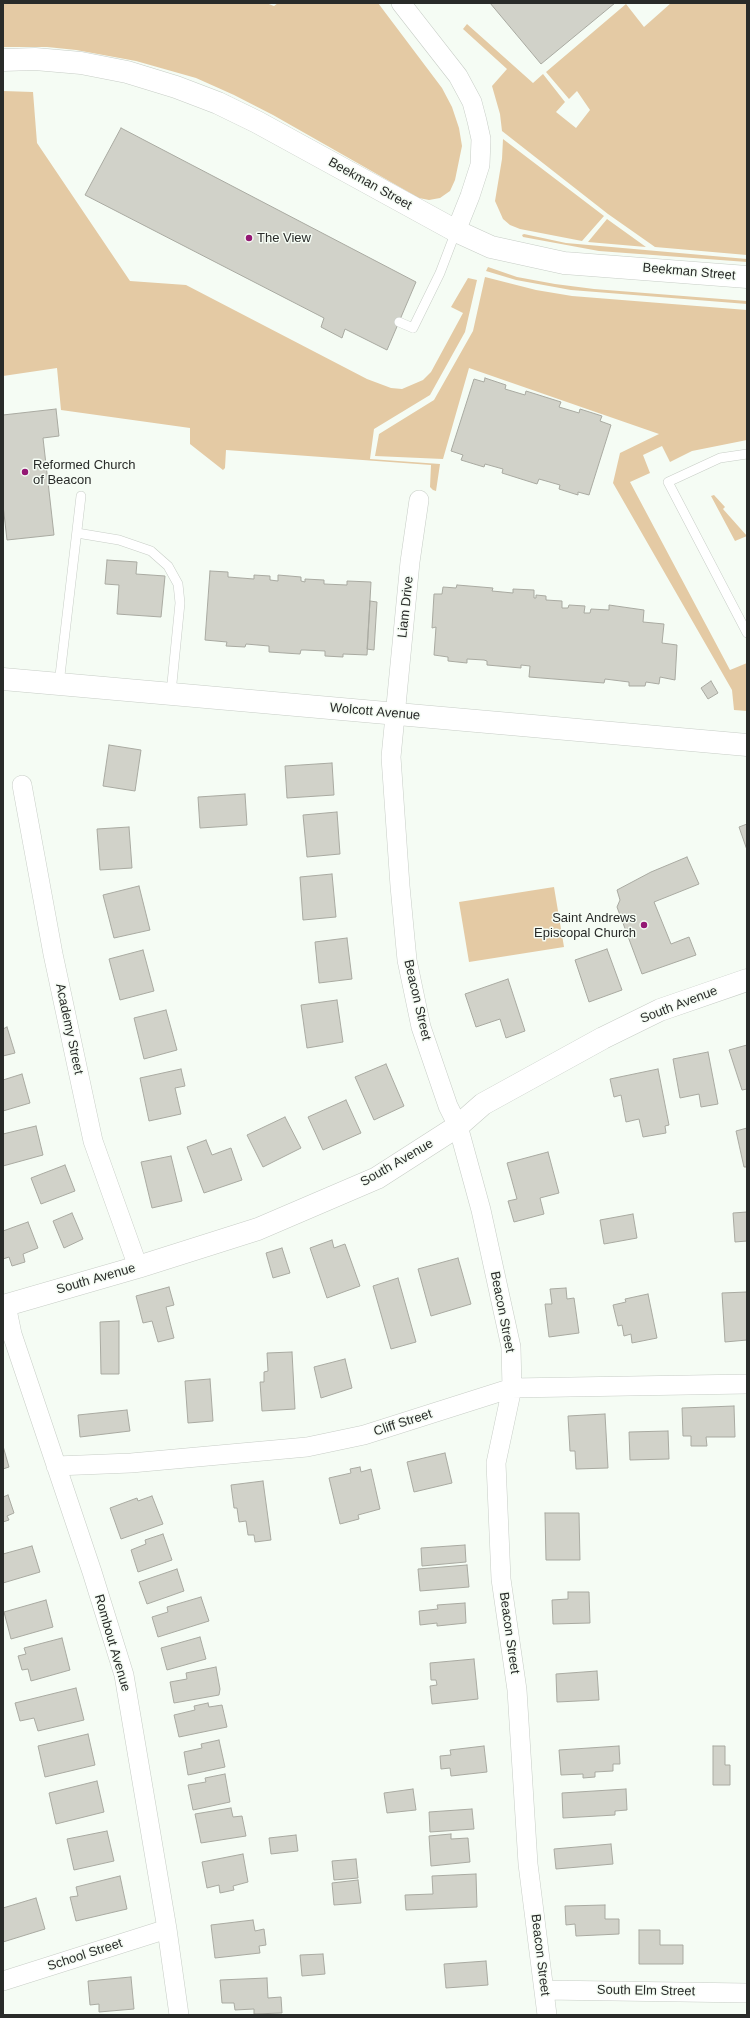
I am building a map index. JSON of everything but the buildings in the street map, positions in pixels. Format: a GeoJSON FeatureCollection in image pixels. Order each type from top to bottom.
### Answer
{"type":"FeatureCollection","features":[{"type":"Feature","properties":{"kind":"street"},"geometry":{"type":"LineString","coordinates":[[401,3],[458,76],[472,102],[478,121],[481,139],[480,165],[456,231]]}},
{"type":"Feature","properties":{"kind":"street","name":"Beekman Street"},"geometry":{"type":"LineString","coordinates":[[3,60],[35,59],[81,63],[127,72],[176,87],[218,103],[257,122],[456,231],[491,247],[564,262],[747,277]]}},
{"type":"Feature","properties":{"kind":"street","name":"Liam Drive"},"geometry":{"type":"LineString","coordinates":[[395,714],[410,562],[419,500]]}},
{"type":"Feature","properties":{"kind":"street","name":"Wolcott Avenue"},"geometry":{"type":"LineString","coordinates":[[3,679],[747,745]]}},
{"type":"Feature","properties":{"kind":"street","name":"Beacon Street"},"geometry":{"type":"LineString","coordinates":[[395,714],[391,757],[400,886],[408,960],[422,1027],[448,1106],[458,1126],[481,1210],[511,1347],[512,1388],[496,1464],[501,1579],[517,1690],[528,1864],[547,2015]]}},
{"type":"Feature","properties":{"kind":"street","name":"Academy Street"},"geometry":{"type":"LineString","coordinates":[[22,785],[53,954],[93,1141],[138,1267]]}},
{"type":"Feature","properties":{"kind":"street","name":"South Avenue"},"geometry":{"type":"LineString","coordinates":[[5,1306],[138,1267],[258,1228],[377,1178],[458,1126],[483,1104],[603,1038],[660,1010],[747,980]]}},
{"type":"Feature","properties":{"kind":"street","name":"Rombout Avenue"},"geometry":{"type":"LineString","coordinates":[[5,1306],[12,1334],[124,1675],[167,1929],[179,2015]]}},
{"type":"Feature","properties":{"kind":"street","name":"Cliff Street"},"geometry":{"type":"LineString","coordinates":[[56,1466],[131,1464],[307,1447],[364,1435],[512,1388],[747,1384]]}},
{"type":"Feature","properties":{"kind":"street","name":"School Street"},"geometry":{"type":"LineString","coordinates":[[3,1981],[167,1929]]}},
{"type":"Feature","properties":{"kind":"street","name":"South Elm Street"},"geometry":{"type":"LineString","coordinates":[[545,1990],[747,1993]]}},
{"type":"Feature","properties":{"kind":"lane"},"geometry":{"type":"LineString","coordinates":[[399,322],[413,328],[440,273],[456,231]]}},
{"type":"Feature","properties":{"kind":"lane"},"geometry":{"type":"LineString","coordinates":[[747,454],[720,458],[668,482],[747,633]]}},
{"type":"Feature","properties":{"kind":"lane"},"geometry":{"type":"LineString","coordinates":[[59,684],[81,496]]}},
{"type":"Feature","properties":{"kind":"lane"},"geometry":{"type":"LineString","coordinates":[[77,533],[119,540],[151,551],[168,566],[178,584],[180,602],[171,693]]}},
{"type":"Feature","properties":{"kind":"shaded area"},"geometry":{"type":"Polygon","coordinates":[[[3,3],[266,3],[274,6],[278,3],[378,3],[442,88],[452,107],[459,128],[462,146],[455,180],[450,191],[440,198],[429,200],[419,198],[273,115],[196,78],[136,61],[76,50],[47,47],[3,47],[3,3]]]}},
{"type":"Feature","properties":{"kind":"shaded area"},"geometry":{"type":"Polygon","coordinates":[[[671,3],[747,3],[747,255],[655,247],[608,214],[502,131],[500,114],[492,86],[507,69],[463,29],[467,24],[533,83],[543,74],[565,102],[556,112],[576,128],[590,110],[577,91],[569,99],[546,72],[626,4],[644,27],[671,3]]]}},
{"type":"Feature","properties":{"kind":"shaded area"},"geometry":{"type":"Polygon","coordinates":[[[3,91],[33,92],[37,143],[130,281],[186,285],[367,379],[391,388],[402,389],[423,380],[431,372],[463,313],[451,307],[468,278],[477,280],[465,332],[430,395],[374,429],[370,459],[440,464],[436,491],[430,487],[431,465],[226,450],[225,468],[223,470],[190,444],[190,428],[61,410],[57,368],[3,376],[3,91]]]}},
{"type":"Feature","properties":{"kind":"shaded area"},"geometry":{"type":"Polygon","coordinates":[[[503,139],[604,216],[582,241],[520,229],[510,225],[503,219],[495,201],[502,159],[503,139]]]}},
{"type":"Feature","properties":{"kind":"shaded area"},"geometry":{"type":"Polygon","coordinates":[[[607,219],[646,247],[588,242],[607,219]]]}},
{"type":"Feature","properties":{"kind":"shaded area"},"geometry":{"type":"Polygon","coordinates":[[[524,234],[566,243],[747,259],[747,262],[599,251],[523,237],[522,235],[524,234]]]}},
{"type":"Feature","properties":{"kind":"shaded area"},"geometry":{"type":"Polygon","coordinates":[[[488,267],[517,277],[555,284],[594,289],[747,301],[747,304],[571,290],[516,280],[486,271],[488,267]]]}},
{"type":"Feature","properties":{"kind":"shaded area"},"geometry":{"type":"Polygon","coordinates":[[[485,277],[536,290],[572,296],[747,310],[747,440],[692,451],[670,462],[662,446],[643,455],[650,473],[630,482],[730,670],[747,663],[747,711],[734,710],[732,690],[613,483],[620,453],[659,434],[469,368],[443,459],[375,456],[379,434],[434,400],[473,331],[485,277]]]}},
{"type":"Feature","properties":{"kind":"shaded area"},"geometry":{"type":"Polygon","coordinates":[[[714,495],[725,507],[723,509],[747,536],[735,541],[711,496],[714,495]]]}},
{"type":"Feature","properties":{"kind":"shaded area"},"geometry":{"type":"Polygon","coordinates":[[[554,887],[564,947],[469,962],[459,902],[554,887]]]}},
{"type":"Feature","properties":{"kind":"place","name":"The View"},"geometry":{"type":"Point","coordinates":[249,238]}},
{"type":"Feature","properties":{"kind":"place","name":"Reformed Church of Beacon"},"geometry":{"type":"Point","coordinates":[25,472]}},
{"type":"Feature","properties":{"kind":"place","name":"Saint Andrews Episcopal Church"},"geometry":{"type":"Point","coordinates":[644,925]}}]}
